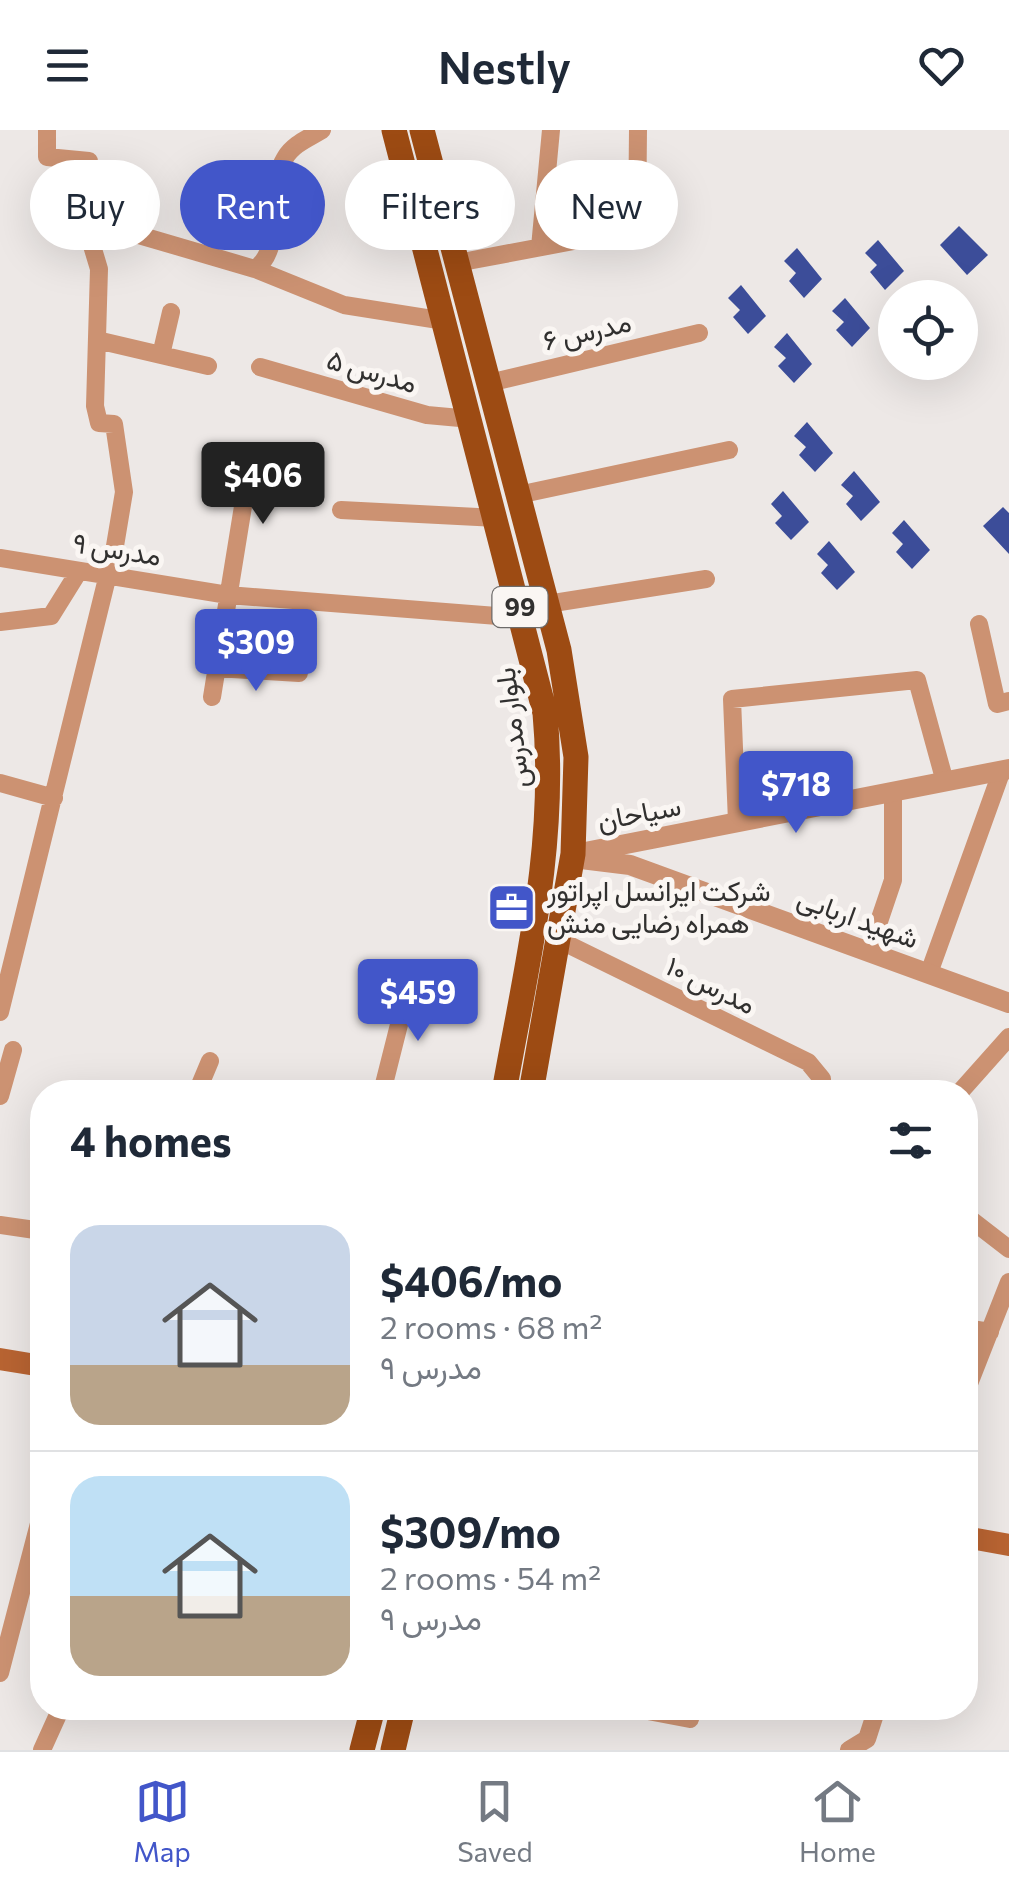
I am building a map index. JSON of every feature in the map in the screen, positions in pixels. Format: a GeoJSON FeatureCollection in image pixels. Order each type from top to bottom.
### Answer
{"type":"FeatureCollection","features":[{"type":"Feature","properties":{"kind":"main road","name":"بلوار مدرس"},"geometry":{"type":"LineString","coordinates":[[394,130],[402,160]]}},
{"type":"Feature","properties":{"kind":"main road","name":"بلوار مدرس"},"geometry":{"type":"LineString","coordinates":[[422,130],[430,160]]}},
{"type":"Feature","properties":{"kind":"main road","name":"بلوار مدرس"},"geometry":{"type":"LineString","coordinates":[[426,250],[524,618],[545,713],[550,806],[506,1080]]}},
{"type":"Feature","properties":{"kind":"main road","name":"بلوار مدرس"},"geometry":{"type":"LineString","coordinates":[[454,250],[547,604],[576,756],[573,856],[533,1080]]}},
{"type":"Feature","properties":{"kind":"main road"},"geometry":{"type":"LineString","coordinates":[[0,1358],[30,1364]]}},
{"type":"Feature","properties":{"kind":"main road"},"geometry":{"type":"LineString","coordinates":[[978,1539],[1009,1545]]}},
{"type":"Feature","properties":{"kind":"main road"},"geometry":{"type":"LineString","coordinates":[[362,1750],[370,1720]]}},
{"type":"Feature","properties":{"kind":"main road"},"geometry":{"type":"LineString","coordinates":[[393,1750],[400,1720]]}},
{"type":"Feature","properties":{"kind":"street"},"geometry":{"type":"LineString","coordinates":[[47,130],[47,157],[78,160]]}},
{"type":"Feature","properties":{"kind":"street"},"geometry":{"type":"LineString","coordinates":[[255,269],[267,254],[282,161],[294,146],[322,130]]}},
{"type":"Feature","properties":{"kind":"street"},"geometry":{"type":"LineString","coordinates":[[548,160],[551,130]]}},
{"type":"Feature","properties":{"kind":"street"},"geometry":{"type":"LineString","coordinates":[[638,130],[638,160]]}},
{"type":"Feature","properties":{"kind":"street"},"geometry":{"type":"LineString","coordinates":[[160,242],[255,269],[344,305],[445,321]]}},
{"type":"Feature","properties":{"kind":"street"},"geometry":{"type":"LineString","coordinates":[[457,263],[535,248]]}},
{"type":"Feature","properties":{"kind":"street"},"geometry":{"type":"LineString","coordinates":[[0,1012],[124,492],[114,424],[99,423],[95,406],[98,268],[93,250]]}},
{"type":"Feature","properties":{"kind":"street"},"geometry":{"type":"LineString","coordinates":[[161,355],[172,312]]}},
{"type":"Feature","properties":{"kind":"street","name":"مدرس ۶"},"geometry":{"type":"LineString","coordinates":[[488,383],[699,333]]}},
{"type":"Feature","properties":{"kind":"street"},"geometry":{"type":"LineString","coordinates":[[97,340],[208,366]]}},
{"type":"Feature","properties":{"kind":"street","name":"مدرس ۵"},"geometry":{"type":"LineString","coordinates":[[260,367],[427,415],[471,419]]}},
{"type":"Feature","properties":{"kind":"street"},"geometry":{"type":"LineString","coordinates":[[518,495],[728,450]]}},
{"type":"Feature","properties":{"kind":"street"},"geometry":{"type":"LineString","coordinates":[[212,696],[252,451]]}},
{"type":"Feature","properties":{"kind":"street"},"geometry":{"type":"LineString","coordinates":[[341,510],[497,518]]}},
{"type":"Feature","properties":{"kind":"street","name":"مدرس ۹"},"geometry":{"type":"LineString","coordinates":[[0,558],[228,595],[524,618]]}},
{"type":"Feature","properties":{"kind":"street"},"geometry":{"type":"LineString","coordinates":[[0,622],[51,616],[79,571]]}},
{"type":"Feature","properties":{"kind":"street"},"geometry":{"type":"LineString","coordinates":[[547,604],[706,578]]}},
{"type":"Feature","properties":{"kind":"street"},"geometry":{"type":"LineString","coordinates":[[979,624],[997,704],[1009,701]]}},
{"type":"Feature","properties":{"kind":"street"},"geometry":{"type":"LineString","coordinates":[[216,668],[299,674]]}},
{"type":"Feature","properties":{"kind":"street"},"geometry":{"type":"LineString","coordinates":[[737,822],[732,699],[917,680],[945,782]]}},
{"type":"Feature","properties":{"kind":"street"},"geometry":{"type":"LineString","coordinates":[[929,973],[1005,770]]}},
{"type":"Feature","properties":{"kind":"street","name":"سیاحان"},"geometry":{"type":"LineString","coordinates":[[616,855],[737,822],[1005,770]]}},
{"type":"Feature","properties":{"kind":"street"},"geometry":{"type":"LineString","coordinates":[[0,784],[54,798]]}},
{"type":"Feature","properties":{"kind":"street"},"geometry":{"type":"LineString","coordinates":[[869,950],[894,880],[894,792]]}},
{"type":"Feature","properties":{"kind":"street","name":"شهید اربابی"},"geometry":{"type":"LineString","coordinates":[[573,856],[616,855],[1008,1000]]}},
{"type":"Feature","properties":{"kind":"street","name":"مدرس ۱۰"},"geometry":{"type":"LineString","coordinates":[[558,940],[808,1062],[822,1080]]}},
{"type":"Feature","properties":{"kind":"street"},"geometry":{"type":"LineString","coordinates":[[385,1080],[409,985]]}},
{"type":"Feature","properties":{"kind":"street"},"geometry":{"type":"LineString","coordinates":[[971,1080],[1009,1037]]}},
{"type":"Feature","properties":{"kind":"street"},"geometry":{"type":"LineString","coordinates":[[0,1096],[13,1050]]}},
{"type":"Feature","properties":{"kind":"street"},"geometry":{"type":"LineString","coordinates":[[202,1080],[210,1061]]}},
{"type":"Feature","properties":{"kind":"street"},"geometry":{"type":"LineString","coordinates":[[978,1224],[1009,1249]]}},
{"type":"Feature","properties":{"kind":"street"},"geometry":{"type":"LineString","coordinates":[[0,1226],[30,1230]]}},
{"type":"Feature","properties":{"kind":"street"},"geometry":{"type":"LineString","coordinates":[[978,1362],[1009,1282]]}},
{"type":"Feature","properties":{"kind":"street"},"geometry":{"type":"LineString","coordinates":[[978,1330],[990,1332]]}},
{"type":"Feature","properties":{"kind":"street"},"geometry":{"type":"LineString","coordinates":[[0,1673],[30,1584]]}},
{"type":"Feature","properties":{"kind":"street"},"geometry":{"type":"LineString","coordinates":[[42,1750],[56,1720]]}},
{"type":"Feature","properties":{"kind":"street"},"geometry":{"type":"LineString","coordinates":[[849,1750],[866,1739],[873,1720]]}},
{"type":"Feature","properties":{"kind":"building"},"geometry":{"type":"Polygon","coordinates":[[[959,226],[988,255],[967,275],[940,245],[959,226]]]}},
{"type":"Feature","properties":{"kind":"building"},"geometry":{"type":"Polygon","coordinates":[[[878,240],[904,271],[895,280],[878,282],[870,272],[877,265],[865,253],[878,240]]]}},
{"type":"Feature","properties":{"kind":"building"},"geometry":{"type":"Polygon","coordinates":[[[797,248],[822,279],[804,298],[789,281],[796,273],[784,261],[797,248]]]}},
{"type":"Feature","properties":{"kind":"building"},"geometry":{"type":"Polygon","coordinates":[[[741,285],[766,316],[748,334],[733,317],[740,310],[728,298],[741,285]]]}},
{"type":"Feature","properties":{"kind":"building"},"geometry":{"type":"Polygon","coordinates":[[[845,298],[870,328],[852,347],[836,330],[844,322],[832,311],[845,298]]]}},
{"type":"Feature","properties":{"kind":"building"},"geometry":{"type":"Polygon","coordinates":[[[787,333],[812,364],[794,383],[778,366],[786,358],[774,347],[787,333]]]}},
{"type":"Feature","properties":{"kind":"building"},"geometry":{"type":"Polygon","coordinates":[[[807,422],[833,453],[815,472],[799,455],[806,447],[794,436],[807,422]]]}},
{"type":"Feature","properties":{"kind":"building"},"geometry":{"type":"Polygon","coordinates":[[[854,471],[880,502],[861,521],[846,504],[853,496],[841,485],[854,471]]]}},
{"type":"Feature","properties":{"kind":"building"},"geometry":{"type":"Polygon","coordinates":[[[783,491],[809,522],[791,540],[775,523],[782,516],[771,504],[783,491]]]}},
{"type":"Feature","properties":{"kind":"building"},"geometry":{"type":"Polygon","coordinates":[[[1003,507],[1009,513],[1009,554],[983,526],[1003,507]]]}},
{"type":"Feature","properties":{"kind":"building"},"geometry":{"type":"Polygon","coordinates":[[[904,520],[930,550],[912,569],[896,552],[903,544],[892,533],[904,520]]]}},
{"type":"Feature","properties":{"kind":"building"},"geometry":{"type":"Polygon","coordinates":[[[829,541],[855,572],[837,590],[821,573],[828,565],[817,554],[829,541]]]}},
{"type":"Feature","properties":{"kind":"place","name":"شرکت ایرانسل اپراتور همراه رضایی منش"},"geometry":{"type":"Point","coordinates":[512,907]}}]}
